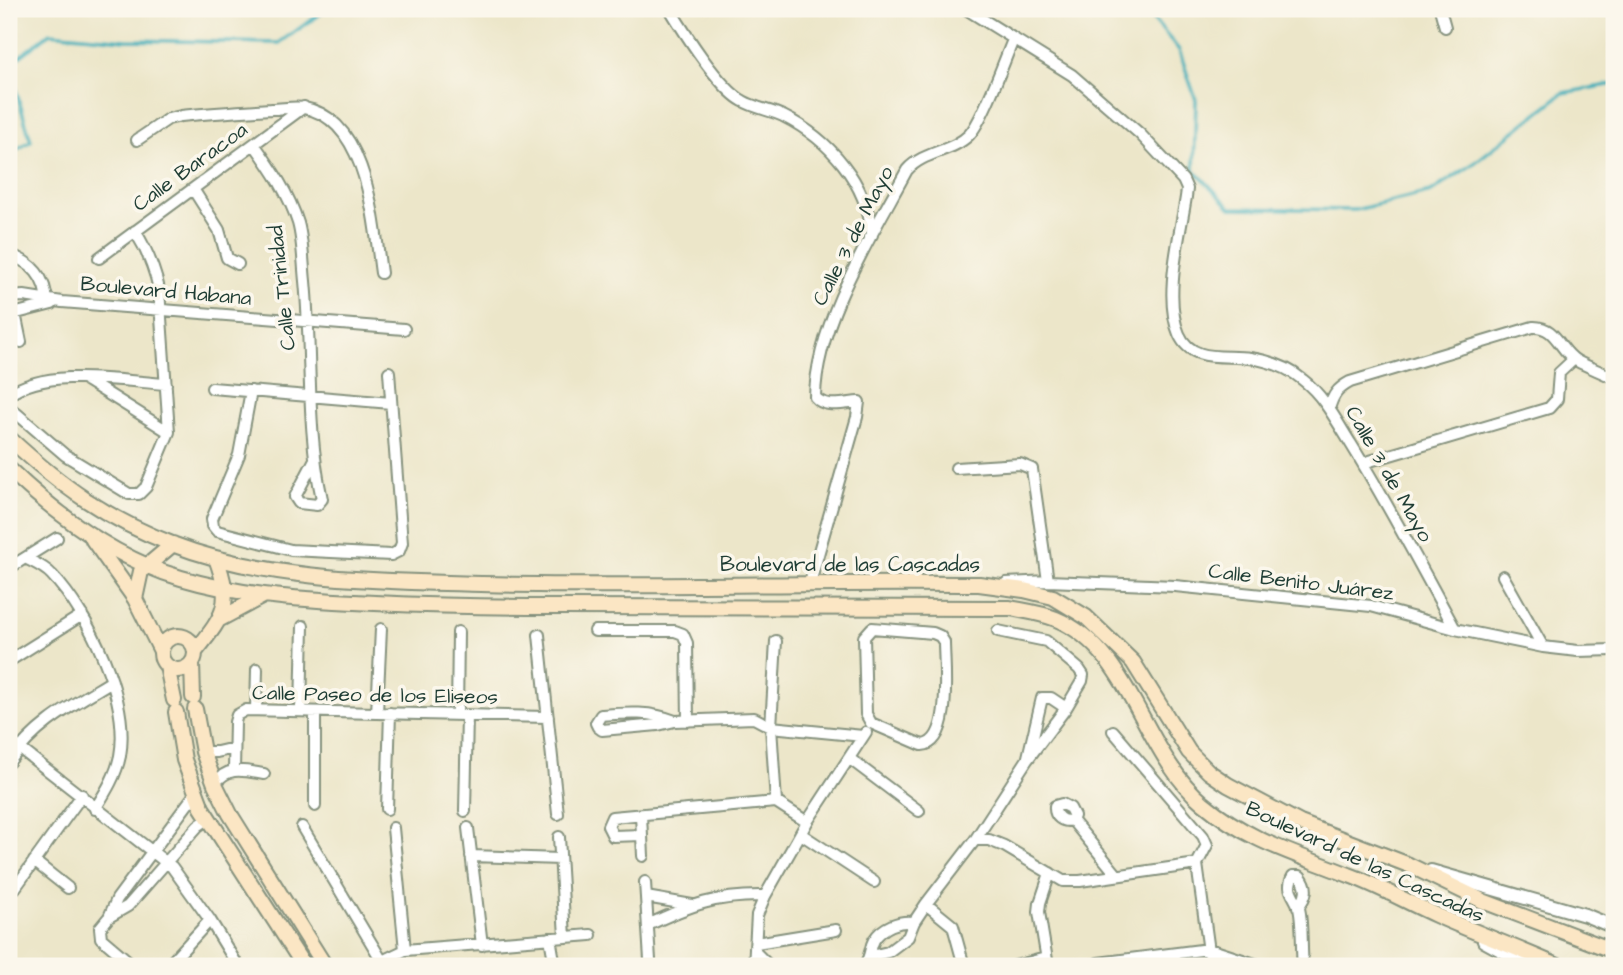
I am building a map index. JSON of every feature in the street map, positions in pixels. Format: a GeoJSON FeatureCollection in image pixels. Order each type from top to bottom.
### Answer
{"type":"FeatureCollection","features":[{"type":"Feature","properties":{"kind":"main road","name":"Boulevard de las Cascadas"},"geometry":{"type":"LineString","coordinates":[[9,438],[49,475],[114,519],[173,544],[216,558],[307,574],[440,583],[535,585],[979,584],[1053,597],[1086,618],[1133,662],[1189,752],[1209,772],[1228,785],[1300,822],[1409,865]]}},
{"type":"Feature","properties":{"kind":"main road","name":"Boulevard de las Cascadas"},"geometry":{"type":"LineString","coordinates":[[9,469],[41,500],[91,536],[147,566],[180,578],[263,596],[437,606],[1010,608],[1037,613],[1058,620],[1077,633],[1112,666],[1124,683],[1165,760],[1183,784],[1203,803],[1238,828],[1275,848],[1350,875],[1438,916]]}},
{"type":"Feature","properties":{"kind":"main road"},"geometry":{"type":"LineString","coordinates":[[91,536],[135,599],[161,651],[161,657],[167,666],[181,743],[195,794],[208,819],[304,966]]}},
{"type":"Feature","properties":{"kind":"main road"},"geometry":{"type":"LineString","coordinates":[[135,599],[141,571],[173,544]]}},
{"type":"Feature","properties":{"kind":"main road"},"geometry":{"type":"LineString","coordinates":[[167,666],[178,670],[194,657],[220,619],[226,603],[216,558]]}},
{"type":"Feature","properties":{"kind":"main road"},"geometry":{"type":"LineString","coordinates":[[437,606],[440,583]]}},
{"type":"Feature","properties":{"kind":"main road"},"geometry":{"type":"LineString","coordinates":[[220,619],[263,596]]}},
{"type":"Feature","properties":{"kind":"main road"},"geometry":{"type":"LineString","coordinates":[[161,651],[166,641],[176,636],[187,638],[191,642],[194,657],[194,703],[202,746],[215,784],[248,844],[325,966]]}},
{"type":"Feature","properties":{"kind":"main road"},"geometry":{"type":"LineString","coordinates":[[181,743],[202,746]]}},
{"type":"Feature","properties":{"kind":"main road"},"geometry":{"type":"LineString","coordinates":[[231,854],[248,844]]}},
{"type":"Feature","properties":{"kind":"main road"},"geometry":{"type":"LineString","coordinates":[[1409,865],[1483,901],[1614,951]]}},
{"type":"Feature","properties":{"kind":"main road"},"geometry":{"type":"LineString","coordinates":[[1438,916],[1558,966]]}},
{"type":"Feature","properties":{"kind":"street"},"geometry":{"type":"LineString","coordinates":[[670,9],[727,88],[742,101],[781,115],[824,142],[858,186],[867,204],[872,235]]}},
{"type":"Feature","properties":{"kind":"street"},"geometry":{"type":"LineString","coordinates":[[966,9],[1013,40]]}},
{"type":"Feature","properties":{"kind":"street"},"geometry":{"type":"LineString","coordinates":[[1440,9],[1445,27]]}},
{"type":"Feature","properties":{"kind":"street","name":"Calle 3 de Mayo"},"geometry":{"type":"LineString","coordinates":[[810,583],[859,402],[820,402],[815,397],[816,383],[836,304],[907,170],[914,162],[970,135],[1013,40],[1072,75],[1140,134],[1183,180],[1187,189],[1174,276],[1174,315],[1180,335],[1189,348],[1202,354],[1247,357],[1289,369],[1306,382],[1329,409],[1363,463],[1455,629]]}},
{"type":"Feature","properties":{"kind":"street"},"geometry":{"type":"LineString","coordinates":[[137,140],[168,119],[304,107],[323,114],[345,134],[359,163],[369,194],[381,273]]}},
{"type":"Feature","properties":{"kind":"street","name":"Calle Baracoa"},"geometry":{"type":"LineString","coordinates":[[99,258],[304,107]]}},
{"type":"Feature","properties":{"kind":"street"},"geometry":{"type":"LineString","coordinates":[[263,110],[274,130]]}},
{"type":"Feature","properties":{"kind":"street","name":"Calle Trinidad"},"geometry":{"type":"LineString","coordinates":[[254,144],[274,171],[298,224],[309,322],[309,396],[314,461]]}},
{"type":"Feature","properties":{"kind":"street"},"geometry":{"type":"LineString","coordinates":[[193,189],[219,230],[227,258],[239,264]]}},
{"type":"Feature","properties":{"kind":"street"},"geometry":{"type":"LineString","coordinates":[[9,407],[65,455],[129,494],[139,494],[146,487],[169,432],[155,268],[135,231]]}},
{"type":"Feature","properties":{"kind":"street"},"geometry":{"type":"LineString","coordinates":[[9,254],[23,260],[38,273],[44,285],[47,302]]}},
{"type":"Feature","properties":{"kind":"street","name":"Boulevard Habana"},"geometry":{"type":"LineString","coordinates":[[9,297],[24,296],[47,302],[404,329]]}},
{"type":"Feature","properties":{"kind":"street","name":"Boulevard Habana"},"geometry":{"type":"LineString","coordinates":[[12,314],[47,302]]}},
{"type":"Feature","properties":{"kind":"street"},"geometry":{"type":"LineString","coordinates":[[12,314],[21,342]]}},
{"type":"Feature","properties":{"kind":"street"},"geometry":{"type":"LineString","coordinates":[[1329,409],[1339,388],[1350,382],[1533,327],[1550,330],[1574,359],[1614,378]]}},
{"type":"Feature","properties":{"kind":"street"},"geometry":{"type":"LineString","coordinates":[[1363,463],[1549,408],[1557,399],[1559,373],[1574,359]]}},
{"type":"Feature","properties":{"kind":"street"},"geometry":{"type":"LineString","coordinates":[[251,391],[239,455],[212,519],[213,526],[218,531],[291,551],[391,555],[399,551],[402,543],[389,372]]}},
{"type":"Feature","properties":{"kind":"street"},"geometry":{"type":"LineString","coordinates":[[9,395],[21,386],[59,378],[166,384]]}},
{"type":"Feature","properties":{"kind":"street"},"geometry":{"type":"LineString","coordinates":[[83,379],[169,432]]}},
{"type":"Feature","properties":{"kind":"street"},"geometry":{"type":"LineString","coordinates":[[212,388],[391,403]]}},
{"type":"Feature","properties":{"kind":"street"},"geometry":{"type":"LineString","coordinates":[[956,468],[1020,464],[1032,469],[1048,581]]}},
{"type":"Feature","properties":{"kind":"street"},"geometry":{"type":"LineString","coordinates":[[9,568],[57,538]]}},
{"type":"Feature","properties":{"kind":"street"},"geometry":{"type":"LineString","coordinates":[[25,558],[52,575],[82,615],[100,647],[112,681],[121,727],[120,755],[108,788],[95,809]]}},
{"type":"Feature","properties":{"kind":"street"},"geometry":{"type":"LineString","coordinates":[[1503,576],[1543,647]]}},
{"type":"Feature","properties":{"kind":"street","name":"Calle Benito Juárez"},"geometry":{"type":"LineString","coordinates":[[979,584],[1048,581],[1175,586],[1371,606],[1455,629],[1543,647],[1577,651],[1614,650]]}},
{"type":"Feature","properties":{"kind":"street"},"geometry":{"type":"LineString","coordinates":[[9,661],[82,615]]}},
{"type":"Feature","properties":{"kind":"street"},"geometry":{"type":"LineString","coordinates":[[301,711],[303,626]]}},
{"type":"Feature","properties":{"kind":"street"},"geometry":{"type":"LineString","coordinates":[[872,628],[933,633],[940,636],[944,642],[944,712],[934,741],[929,745],[922,745],[871,723],[866,714],[864,700],[864,637],[867,631],[872,628]]}},
{"type":"Feature","properties":{"kind":"street"},"geometry":{"type":"LineString","coordinates":[[377,713],[381,629]]}},
{"type":"Feature","properties":{"kind":"street"},"geometry":{"type":"LineString","coordinates":[[595,631],[675,631],[683,634],[687,643],[688,721]]}},
{"type":"Feature","properties":{"kind":"street"},"geometry":{"type":"LineString","coordinates":[[867,961],[900,945],[908,937],[926,904],[975,840],[1082,681],[1083,675],[1079,669],[1046,641],[998,631]]}},
{"type":"Feature","properties":{"kind":"street"},"geometry":{"type":"LineString","coordinates":[[458,632],[465,811]]}},
{"type":"Feature","properties":{"kind":"street"},"geometry":{"type":"LineString","coordinates":[[539,635],[558,814]]}},
{"type":"Feature","properties":{"kind":"street"},"geometry":{"type":"LineString","coordinates":[[776,642],[771,727],[776,802]]}},
{"type":"Feature","properties":{"kind":"street"},"geometry":{"type":"LineString","coordinates":[[256,710],[257,669]]}},
{"type":"Feature","properties":{"kind":"street"},"geometry":{"type":"LineString","coordinates":[[9,762],[30,734],[51,717],[112,681]]}},
{"type":"Feature","properties":{"kind":"street"},"geometry":{"type":"LineString","coordinates":[[1027,760],[1042,698],[1051,698],[1066,708]]}},
{"type":"Feature","properties":{"kind":"street","name":"Calle Paseo de los Eliseos"},"geometry":{"type":"LineString","coordinates":[[234,770],[235,722],[237,715],[246,710],[548,717]]}},
{"type":"Feature","properties":{"kind":"street"},"geometry":{"type":"LineString","coordinates":[[315,806],[316,712]]}},
{"type":"Feature","properties":{"kind":"street"},"geometry":{"type":"LineString","coordinates":[[387,808],[390,713]]}},
{"type":"Feature","properties":{"kind":"street"},"geometry":{"type":"LineString","coordinates":[[675,721],[659,715],[641,713],[601,715],[596,723],[602,730],[675,721],[754,718],[771,727],[863,736]]}},
{"type":"Feature","properties":{"kind":"street"},"geometry":{"type":"LineString","coordinates":[[754,966],[757,915],[765,895],[807,822],[871,723]]}},
{"type":"Feature","properties":{"kind":"street"},"geometry":{"type":"LineString","coordinates":[[1113,731],[1203,835],[1207,845],[1197,864],[1211,966]]}},
{"type":"Feature","properties":{"kind":"street"},"geometry":{"type":"LineString","coordinates":[[9,740],[167,863],[183,880],[239,966]]}},
{"type":"Feature","properties":{"kind":"street"},"geometry":{"type":"LineString","coordinates":[[202,746],[217,752],[234,748]]}},
{"type":"Feature","properties":{"kind":"street"},"geometry":{"type":"LineString","coordinates":[[850,759],[919,811]]}},
{"type":"Feature","properties":{"kind":"street"},"geometry":{"type":"LineString","coordinates":[[215,784],[222,775],[234,770],[264,774]]}},
{"type":"Feature","properties":{"kind":"street"},"geometry":{"type":"LineString","coordinates":[[109,918],[117,898],[195,794]]}},
{"type":"Feature","properties":{"kind":"street"},"geometry":{"type":"LineString","coordinates":[[15,888],[82,795]]}},
{"type":"Feature","properties":{"kind":"street"},"geometry":{"type":"LineString","coordinates":[[642,835],[619,838],[613,836],[608,826],[612,817],[776,802],[807,822]]}},
{"type":"Feature","properties":{"kind":"street"},"geometry":{"type":"LineString","coordinates":[[641,815],[643,856]]}},
{"type":"Feature","properties":{"kind":"street"},"geometry":{"type":"LineString","coordinates":[[134,966],[101,938],[100,928],[109,918],[128,906],[198,826],[208,819]]}},
{"type":"Feature","properties":{"kind":"street"},"geometry":{"type":"LineString","coordinates":[[1072,820],[1117,875]]}},
{"type":"Feature","properties":{"kind":"street"},"geometry":{"type":"LineString","coordinates":[[302,827],[384,964],[405,950],[591,935]]}},
{"type":"Feature","properties":{"kind":"street"},"geometry":{"type":"LineString","coordinates":[[393,828],[405,950]]}},
{"type":"Feature","properties":{"kind":"street"},"geometry":{"type":"LineString","coordinates":[[468,828],[482,945]]}},
{"type":"Feature","properties":{"kind":"street"},"geometry":{"type":"LineString","coordinates":[[801,834],[874,882]]}},
{"type":"Feature","properties":{"kind":"street"},"geometry":{"type":"LineString","coordinates":[[559,837],[565,937]]}},
{"type":"Feature","properties":{"kind":"street"},"geometry":{"type":"LineString","coordinates":[[975,840],[989,840],[1004,846],[1063,881],[1080,881],[1197,864]]}},
{"type":"Feature","properties":{"kind":"street"},"geometry":{"type":"LineString","coordinates":[[471,856],[560,859]]}},
{"type":"Feature","properties":{"kind":"street"},"geometry":{"type":"LineString","coordinates":[[34,861],[68,888]]}},
{"type":"Feature","properties":{"kind":"street","name":"Boulevard de las Cascadas"},"geometry":{"type":"LineString","coordinates":[[1409,865],[1585,915],[1614,927]]}},
{"type":"Feature","properties":{"kind":"street"},"geometry":{"type":"LineString","coordinates":[[1015,966],[1047,962],[1040,903],[1050,873]]}},
{"type":"Feature","properties":{"kind":"street"},"geometry":{"type":"LineString","coordinates":[[645,882],[650,960]]}},
{"type":"Feature","properties":{"kind":"street"},"geometry":{"type":"LineString","coordinates":[[648,925],[692,905],[735,895],[765,895]]}},
{"type":"Feature","properties":{"kind":"street"},"geometry":{"type":"LineString","coordinates":[[646,897],[692,905]]}},
{"type":"Feature","properties":{"kind":"street"},"geometry":{"type":"LineString","coordinates":[[926,904],[953,926],[964,966]]}},
{"type":"Feature","properties":{"kind":"street"},"geometry":{"type":"LineString","coordinates":[[1298,907],[1303,966]]}},
{"type":"Feature","properties":{"kind":"street","name":"Boulevard de las Cascadas"},"geometry":{"type":"LineString","coordinates":[[1438,916],[1530,966]]}},
{"type":"Feature","properties":{"kind":"street"},"geometry":{"type":"LineString","coordinates":[[168,966],[209,920]]}},
{"type":"Feature","properties":{"kind":"street"},"geometry":{"type":"LineString","coordinates":[[867,961],[880,933],[898,923],[914,922]]}},
{"type":"Feature","properties":{"kind":"street"},"geometry":{"type":"LineString","coordinates":[[755,947],[836,930]]}},
{"type":"Feature","properties":{"kind":"street"},"geometry":{"type":"LineString","coordinates":[[550,938],[555,966]]}},
{"type":"Feature","properties":{"kind":"street"},"geometry":{"type":"LineString","coordinates":[[755,947],[768,966]]}},
{"type":"Feature","properties":{"kind":"street"},"geometry":{"type":"LineString","coordinates":[[1098,963],[1209,949],[1261,966]]}},
{"type":"Feature","properties":{"kind":"waterway"},"geometry":{"type":"LineString","coordinates":[[9,65],[50,33],[126,40],[279,43],[327,9]]}},
{"type":"Feature","properties":{"kind":"waterway"},"geometry":{"type":"LineString","coordinates":[[1145,9],[1179,50],[1196,100],[1194,170],[1231,208],[1355,210],[1431,192],[1473,164],[1563,93],[1614,84]]}},
{"type":"Feature","properties":{"kind":"waterway"},"geometry":{"type":"LineString","coordinates":[[9,67],[31,141],[9,154]]}}]}
